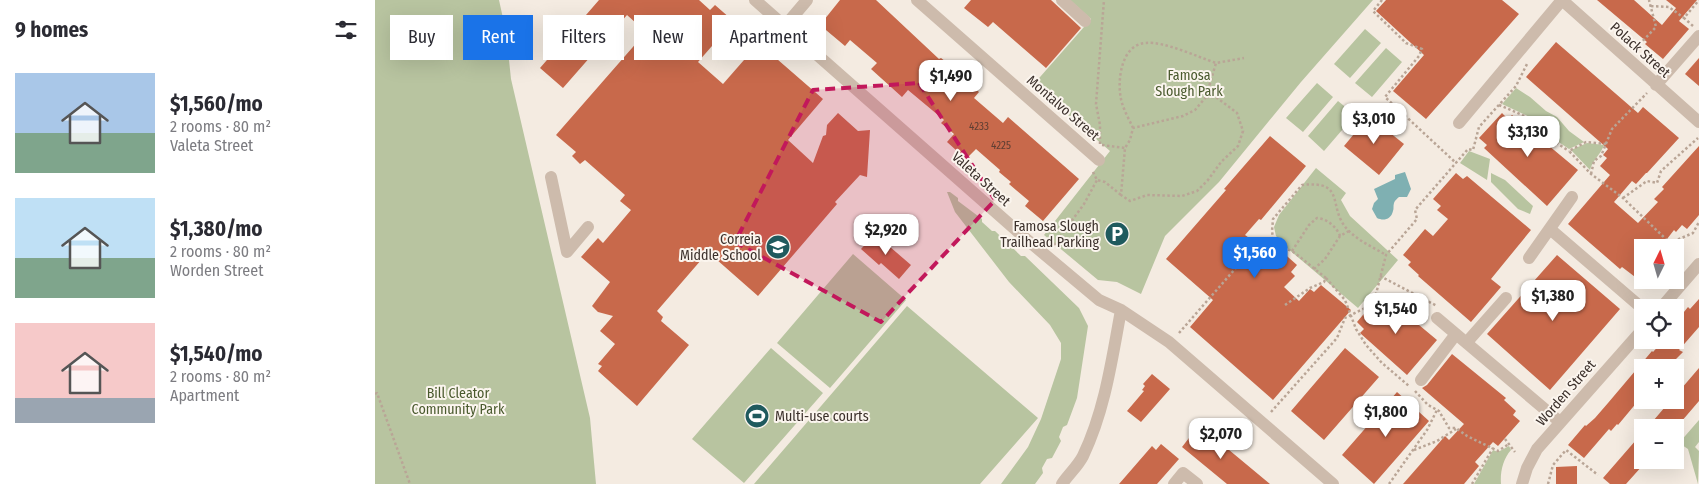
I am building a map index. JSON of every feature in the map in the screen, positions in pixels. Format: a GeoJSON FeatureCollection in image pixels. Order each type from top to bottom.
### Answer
{"type":"FeatureCollection","features":[{"type":"Feature","properties":{"kind":"street","name":"Valeta Street"},"geometry":{"type":"LineString","coordinates":[[755,0],[772,15]]}},
{"type":"Feature","properties":{"kind":"street"},"geometry":{"type":"LineString","coordinates":[[794,15],[807,0]]}},
{"type":"Feature","properties":{"kind":"street","name":"Montalvo Street"},"geometry":{"type":"LineString","coordinates":[[917,0],[1099,160]]}},
{"type":"Feature","properties":{"kind":"street"},"geometry":{"type":"LineString","coordinates":[[1062,0],[1085,21]]}},
{"type":"Feature","properties":{"kind":"street"},"geometry":{"type":"LineString","coordinates":[[1459,123],[1562,0]]}},
{"type":"Feature","properties":{"kind":"street","name":"Polack Street"},"geometry":{"type":"LineString","coordinates":[[1562,0],[1651,89],[1699,122]]}},
{"type":"Feature","properties":{"kind":"street"},"geometry":{"type":"LineString","coordinates":[[1651,89],[1697,37]]}},
{"type":"Feature","properties":{"kind":"street","name":"Valeta Street"},"geometry":{"type":"LineString","coordinates":[[823,60],[1025,238],[1099,300],[1121,310],[1169,342],[1333,484]]}},
{"type":"Feature","properties":{"kind":"street"},"geometry":{"type":"LineString","coordinates":[[551,177],[567,252],[587,227]]}},
{"type":"Feature","properties":{"kind":"street"},"geometry":{"type":"LineString","coordinates":[[1529,258],[1572,197]]}},
{"type":"Feature","properties":{"kind":"street"},"geometry":{"type":"LineString","coordinates":[[1550,229],[1634,301]]}},
{"type":"Feature","properties":{"kind":"street"},"geometry":{"type":"LineString","coordinates":[[1669,299],[1699,264]]}},
{"type":"Feature","properties":{"kind":"street"},"geometry":{"type":"LineString","coordinates":[[1467,342],[1506,298]]}},
{"type":"Feature","properties":{"kind":"street"},"geometry":{"type":"LineString","coordinates":[[1062,484],[1082,458],[1095,426],[1106,393],[1121,310]]}},
{"type":"Feature","properties":{"kind":"street"},"geometry":{"type":"LineString","coordinates":[[1437,312],[1456,334],[1560,422]]}},
{"type":"Feature","properties":{"kind":"street"},"geometry":{"type":"LineString","coordinates":[[1421,380],[1456,334]]}},
{"type":"Feature","properties":{"kind":"street","name":"Worden Street"},"geometry":{"type":"LineString","coordinates":[[1522,484],[1534,454],[1634,338]]}},
{"type":"Feature","properties":{"kind":"street"},"geometry":{"type":"LineString","coordinates":[[1174,484],[1183,473],[1197,484]]}},
{"type":"Feature","properties":{"kind":"path"},"geometry":{"type":"LineString","coordinates":[[1100,145],[1100,125],[1096,104],[1104,0]]}},
{"type":"Feature","properties":{"kind":"path"},"geometry":{"type":"LineString","coordinates":[[1383,0],[1373,11],[1406,43],[1422,49],[1419,56],[1385,97],[1456,163]]}},
{"type":"Feature","properties":{"kind":"path"},"geometry":{"type":"LineString","coordinates":[[1636,48],[1656,26],[1649,0]]}},
{"type":"Feature","properties":{"kind":"path"},"geometry":{"type":"LineString","coordinates":[[1683,18],[1699,0]]}},
{"type":"Feature","properties":{"kind":"path"},"geometry":{"type":"LineString","coordinates":[[1651,6],[1669,7],[1683,18],[1697,37]]}},
{"type":"Feature","properties":{"kind":"path"},"geometry":{"type":"LineString","coordinates":[[1121,195],[1125,148],[1130,140],[1133,128],[1121,100],[1119,83],[1124,60],[1133,48],[1144,43],[1151,43],[1216,63],[1244,58]]}},
{"type":"Feature","properties":{"kind":"path"},"geometry":{"type":"LineString","coordinates":[[1271,412],[1337,338],[1345,318],[1367,307],[1376,294],[1386,255],[1417,219],[1415,210],[1468,149],[1473,150],[1479,128],[1516,86],[1528,62]]}},
{"type":"Feature","properties":{"kind":"path"},"geometry":{"type":"LineString","coordinates":[[1133,128],[1183,116],[1195,110],[1206,98],[1216,63]]}},
{"type":"Feature","properties":{"kind":"path"},"geometry":{"type":"LineString","coordinates":[[1591,174],[1594,161],[1601,156],[1612,129],[1651,89]]}},
{"type":"Feature","properties":{"kind":"path"},"geometry":{"type":"LineString","coordinates":[[1099,160],[1092,171],[1097,180],[1105,182],[1130,201],[1147,195],[1182,196],[1197,191],[1221,162],[1238,146],[1243,131],[1237,113],[1216,97],[1206,98]]}},
{"type":"Feature","properties":{"kind":"path"},"geometry":{"type":"LineString","coordinates":[[1499,105],[1534,120],[1549,138],[1569,151],[1591,174],[1623,198],[1670,243],[1693,233],[1699,222]]}},
{"type":"Feature","properties":{"kind":"path"},"geometry":{"type":"LineString","coordinates":[[1623,198],[1647,181],[1657,183],[1661,171],[1698,138]]}},
{"type":"Feature","properties":{"kind":"path"},"geometry":{"type":"LineString","coordinates":[[1569,151],[1586,142],[1606,144]]}},
{"type":"Feature","properties":{"kind":"path"},"geometry":{"type":"LineString","coordinates":[[1054,245],[1084,204],[1097,180]]}},
{"type":"Feature","properties":{"kind":"path"},"geometry":{"type":"LineString","coordinates":[[1285,305],[1310,288],[1324,282],[1326,278],[1273,238],[1273,220],[1302,185],[1317,183],[1327,186],[1333,195],[1346,228],[1358,240],[1386,255]]}},
{"type":"Feature","properties":{"kind":"path"},"geometry":{"type":"LineString","coordinates":[[1292,251],[1309,225],[1317,218],[1324,218],[1332,224],[1340,236]]}},
{"type":"Feature","properties":{"kind":"path"},"geometry":{"type":"LineString","coordinates":[[1314,268],[1325,259],[1340,236],[1349,231]]}},
{"type":"Feature","properties":{"kind":"path"},"geometry":{"type":"LineString","coordinates":[[1179,333],[1256,245],[1273,238]]}},
{"type":"Feature","properties":{"kind":"path"},"geometry":{"type":"LineString","coordinates":[[1380,275],[1437,312]]}},
{"type":"Feature","properties":{"kind":"path"},"geometry":{"type":"LineString","coordinates":[[375,394],[377,393],[409,484]]}},
{"type":"Feature","properties":{"kind":"path"},"geometry":{"type":"LineString","coordinates":[[1389,484],[1427,430],[1437,410]]}},
{"type":"Feature","properties":{"kind":"path"},"geometry":{"type":"LineString","coordinates":[[1413,450],[1437,441],[1456,428]]}},
{"type":"Feature","properties":{"kind":"path"},"geometry":{"type":"LineString","coordinates":[[1505,439],[1515,452]]}},
{"type":"Feature","properties":{"kind":"path"},"geometry":{"type":"LineString","coordinates":[[1472,484],[1493,448]]}},
{"type":"Feature","properties":{"kind":"path"},"geometry":{"type":"LineString","coordinates":[[1548,484],[1553,465],[1566,450],[1598,475]]}},
{"type":"Feature","properties":{"kind":"highlighted area"},"geometry":{"type":"Polygon","coordinates":[[[919,83],[995,200],[881,322],[735,242],[813,90],[919,83]]]}},
{"type":"Feature","properties":{"kind":"green space","name":"Bill Cleator Community Park"},"geometry":{"type":"Polygon","coordinates":[[[375,0],[499,0],[502,15],[463,15],[463,60],[509,60],[511,79],[590,418],[596,484],[375,484],[375,0]]]}},
{"type":"Feature","properties":{"kind":"green space","name":"Famosa Slough Park"},"geometry":{"type":"Polygon","coordinates":[[[1070,0],[1373,0],[1301,82],[1219,182],[1165,236],[1141,294],[1117,282],[1098,280],[1044,235],[1110,151],[1033,85],[1091,19],[1070,0]]]}},
{"type":"Feature","properties":{"kind":"green space"},"geometry":{"type":"Polygon","coordinates":[[[1365,29],[1381,43],[1350,78],[1334,64],[1365,29]]]}},
{"type":"Feature","properties":{"kind":"green space"},"geometry":{"type":"Polygon","coordinates":[[[1386,48],[1402,62],[1372,97],[1355,83],[1386,48]]]}},
{"type":"Feature","properties":{"kind":"green space"},"geometry":{"type":"Polygon","coordinates":[[[1317,83],[1333,97],[1303,132],[1286,118],[1317,83]]]}},
{"type":"Feature","properties":{"kind":"green space"},"geometry":{"type":"Polygon","coordinates":[[[1516,88],[1557,117],[1569,131],[1584,142],[1569,149],[1551,137],[1536,120],[1502,104],[1516,88]]]}},
{"type":"Feature","properties":{"kind":"green space"},"geometry":{"type":"Polygon","coordinates":[[[1338,101],[1355,115],[1324,151],[1308,136],[1338,101]]]}},
{"type":"Feature","properties":{"kind":"green space"},"geometry":{"type":"Polygon","coordinates":[[[1587,143],[1604,145],[1590,170],[1571,150],[1587,143]]]}},
{"type":"Feature","properties":{"kind":"green space"},"geometry":{"type":"Polygon","coordinates":[[[1469,151],[1490,159],[1487,180],[1460,163],[1469,151]]]}},
{"type":"Feature","properties":{"kind":"green space"},"geometry":{"type":"Polygon","coordinates":[[[1316,168],[1346,193],[1341,200],[1350,216],[1398,260],[1358,308],[1287,248],[1276,236],[1274,227],[1279,215],[1316,168]]]}},
{"type":"Feature","properties":{"kind":"green space"},"geometry":{"type":"Polygon","coordinates":[[[1491,173],[1505,180],[1533,206],[1530,214],[1518,209],[1491,182],[1491,173]]]}},
{"type":"Feature","properties":{"kind":"green space"},"geometry":{"type":"Polygon","coordinates":[[[947,192],[958,198],[958,201],[982,219],[982,222],[992,231],[995,231],[1021,256],[1025,256],[1079,308],[1088,326],[1077,398],[1067,425],[1063,427],[1059,437],[1061,441],[1052,458],[1047,459],[1042,468],[1043,473],[1035,484],[1001,484],[1028,447],[1041,419],[1061,359],[1061,343],[1050,325],[1009,282],[955,212],[947,192]]]}},
{"type":"Feature","properties":{"kind":"green space","name":"Multi-use courts"},"geometry":{"type":"Polygon","coordinates":[[[853,254],[906,300],[830,388],[777,343],[853,254]]]}},
{"type":"Feature","properties":{"kind":"green space"},"geometry":{"type":"Polygon","coordinates":[[[907,306],[1038,418],[980,484],[754,484],[907,306]]]}},
{"type":"Feature","properties":{"kind":"green space","name":"Multi-use courts"},"geometry":{"type":"Polygon","coordinates":[[[771,348],[823,393],[744,483],[692,439],[771,348]]]}},
{"type":"Feature","properties":{"kind":"green space"},"geometry":{"type":"Polygon","coordinates":[[[1699,420],[1699,442],[1695,447],[1699,451],[1698,484],[1688,449],[1684,446],[1684,437],[1699,420]]]}},
{"type":"Feature","properties":{"kind":"green space"},"geometry":{"type":"Polygon","coordinates":[[[1509,446],[1511,450],[1503,466],[1501,484],[1474,484],[1493,450],[1498,452],[1509,446]]]}},
{"type":"Feature","properties":{"kind":"water"},"geometry":{"type":"Polygon","coordinates":[[[1405,172],[1411,189],[1407,197],[1399,197],[1395,200],[1392,214],[1389,218],[1377,218],[1372,209],[1378,199],[1374,189],[1395,179],[1395,175],[1405,172]]]}},
{"type":"Feature","properties":{"kind":"building","name":"Correia Middle School"},"geometry":{"type":"Polygon","coordinates":[[[599,0],[699,0],[710,10],[715,5],[726,15],[712,15],[712,46],[702,57],[702,15],[634,15],[634,21],[627,15],[624,18],[624,15],[586,15],[599,0]]]}},
{"type":"Feature","properties":{"kind":"building"},"geometry":{"type":"Polygon","coordinates":[[[840,0],[876,0],[939,59],[941,58],[960,73],[958,75],[979,92],[974,98],[1003,123],[1008,117],[1079,179],[1043,221],[1025,206],[1029,201],[1009,184],[1011,182],[999,172],[1000,170],[976,149],[966,159],[947,142],[954,134],[941,123],[944,120],[908,90],[902,97],[871,69],[877,63],[850,40],[845,46],[826,30],[826,18],[840,0]]]}},
{"type":"Feature","properties":{"kind":"building"},"geometry":{"type":"Polygon","coordinates":[[[971,0],[1051,0],[1081,28],[1046,68],[993,22],[988,27],[964,8],[971,0]]]}},
{"type":"Feature","properties":{"kind":"building"},"geometry":{"type":"Polygon","coordinates":[[[1386,0],[1502,0],[1519,14],[1426,119],[1393,91],[1424,55],[1376,11],[1386,0]]]}},
{"type":"Feature","properties":{"kind":"building"},"geometry":{"type":"Polygon","coordinates":[[[1597,0],[1634,0],[1662,25],[1676,8],[1666,0],[1697,0],[1679,21],[1689,29],[1663,59],[1645,44],[1647,42],[1597,0]]]}},
{"type":"Feature","properties":{"kind":"building"},"geometry":{"type":"Polygon","coordinates":[[[1556,42],[1638,113],[1643,107],[1679,138],[1636,184],[1632,181],[1614,202],[1638,223],[1658,202],[1654,199],[1664,189],[1662,187],[1699,146],[1699,215],[1687,229],[1682,225],[1676,232],[1674,230],[1667,239],[1634,239],[1634,276],[1622,267],[1620,269],[1568,224],[1610,175],[1600,166],[1607,158],[1603,155],[1608,149],[1526,77],[1556,42]]]}},
{"type":"Feature","properties":{"kind":"building","name":"Correia Middle School"},"geometry":{"type":"Polygon","coordinates":[[[634,46],[634,60],[700,60],[698,62],[723,84],[744,60],[778,60],[823,99],[788,140],[813,163],[823,136],[826,135],[827,125],[838,113],[858,131],[870,130],[867,177],[860,175],[835,202],[837,204],[758,296],[708,252],[657,311],[663,317],[661,321],[689,345],[637,406],[598,371],[602,366],[598,364],[615,344],[600,331],[613,316],[598,312],[592,306],[610,282],[581,257],[598,238],[603,243],[631,210],[620,201],[625,195],[585,160],[580,164],[572,156],[576,152],[556,135],[622,60],[624,60],[624,57],[634,46]]]}},
{"type":"Feature","properties":{"kind":"building"},"geometry":{"type":"Polygon","coordinates":[[[1699,58],[1699,86],[1685,74],[1699,58]]]}},
{"type":"Feature","properties":{"kind":"building","name":"Correia Middle School"},"geometry":{"type":"Polygon","coordinates":[[[547,60],[588,60],[563,88],[540,68],[547,60]]]}},
{"type":"Feature","properties":{"kind":"building"},"geometry":{"type":"Polygon","coordinates":[[[1502,113],[1508,119],[1512,115],[1578,170],[1547,206],[1484,148],[1487,145],[1479,138],[1502,113]]]}},
{"type":"Feature","properties":{"kind":"building"},"geometry":{"type":"Polygon","coordinates":[[[1369,116],[1404,144],[1379,175],[1344,146],[1369,116]]]}},
{"type":"Feature","properties":{"kind":"building"},"geometry":{"type":"Polygon","coordinates":[[[1270,136],[1306,166],[1261,220],[1259,219],[1245,235],[1265,249],[1271,242],[1297,265],[1291,272],[1295,276],[1284,287],[1299,301],[1310,289],[1314,292],[1321,285],[1351,310],[1273,400],[1190,327],[1213,300],[1166,259],[1270,136]]]}},
{"type":"Feature","properties":{"kind":"building"},"geometry":{"type":"Polygon","coordinates":[[[1456,173],[1463,179],[1467,176],[1531,230],[1491,279],[1501,287],[1471,322],[1418,276],[1408,265],[1411,262],[1403,255],[1425,229],[1433,236],[1448,219],[1437,210],[1441,206],[1433,199],[1456,173]]]}},
{"type":"Feature","properties":{"kind":"building"},"geometry":{"type":"Polygon","coordinates":[[[875,234],[911,265],[899,279],[861,249],[875,234]]]}},
{"type":"Feature","properties":{"kind":"building"},"geometry":{"type":"Polygon","coordinates":[[[1557,255],[1620,309],[1550,390],[1487,334],[1557,255]]]}},
{"type":"Feature","properties":{"kind":"building"},"geometry":{"type":"Polygon","coordinates":[[[1378,297],[1386,304],[1389,300],[1437,340],[1407,375],[1360,333],[1364,329],[1357,322],[1378,297]]]}},
{"type":"Feature","properties":{"kind":"building"},"geometry":{"type":"Polygon","coordinates":[[[1699,299],[1699,327],[1684,344],[1684,312],[1688,307],[1690,309],[1699,299]]]}},
{"type":"Feature","properties":{"kind":"building"},"geometry":{"type":"Polygon","coordinates":[[[1345,348],[1379,377],[1324,440],[1291,411],[1345,348]]]}},
{"type":"Feature","properties":{"kind":"building"},"geometry":{"type":"Polygon","coordinates":[[[1656,349],[1680,349],[1683,352],[1676,359],[1645,359],[1656,349]]]}},
{"type":"Feature","properties":{"kind":"building"},"geometry":{"type":"Polygon","coordinates":[[[1452,354],[1506,398],[1504,400],[1516,411],[1513,415],[1520,421],[1498,446],[1493,442],[1475,462],[1479,466],[1464,484],[1403,484],[1445,436],[1449,440],[1464,424],[1422,388],[1427,385],[1452,354]]]}},
{"type":"Feature","properties":{"kind":"building"},"geometry":{"type":"Polygon","coordinates":[[[1699,368],[1699,401],[1684,419],[1655,419],[1663,409],[1684,409],[1684,386],[1699,368]]]}},
{"type":"Feature","properties":{"kind":"building"},"geometry":{"type":"Polygon","coordinates":[[[1634,372],[1634,406],[1618,425],[1611,431],[1609,429],[1584,458],[1568,445],[1585,425],[1595,418],[1634,372]]]}},
{"type":"Feature","properties":{"kind":"building"},"geometry":{"type":"Polygon","coordinates":[[[1152,374],[1170,389],[1141,422],[1127,411],[1144,391],[1142,390],[1145,386],[1143,384],[1152,374]]]}},
{"type":"Feature","properties":{"kind":"building"},"geometry":{"type":"Polygon","coordinates":[[[1397,392],[1429,421],[1374,484],[1342,455],[1397,392]]]}},
{"type":"Feature","properties":{"kind":"building"},"geometry":{"type":"Polygon","coordinates":[[[1199,425],[1270,484],[1227,484],[1182,447],[1199,425]]]}},
{"type":"Feature","properties":{"kind":"building"},"geometry":{"type":"Polygon","coordinates":[[[1634,442],[1634,469],[1639,469],[1626,484],[1610,484],[1603,478],[1634,442]]]}},
{"type":"Feature","properties":{"kind":"building"},"geometry":{"type":"Polygon","coordinates":[[[1161,444],[1179,459],[1157,484],[1119,484],[1152,446],[1156,450],[1161,444]]]}},
{"type":"Feature","properties":{"kind":"building"},"geometry":{"type":"Polygon","coordinates":[[[1577,466],[1577,484],[1556,484],[1556,467],[1577,466]]]}},
{"type":"Feature","properties":{"kind":"place","name":"Famosa Slough Trailhead Parking"},"geometry":{"type":"Point","coordinates":[1117,234]}},
{"type":"Feature","properties":{"kind":"place","name":"Correia Middle School"},"geometry":{"type":"Point","coordinates":[778,247]}},
{"type":"Feature","properties":{"kind":"place","name":"Multi-use courts"},"geometry":{"type":"Point","coordinates":[757,416]}}]}
